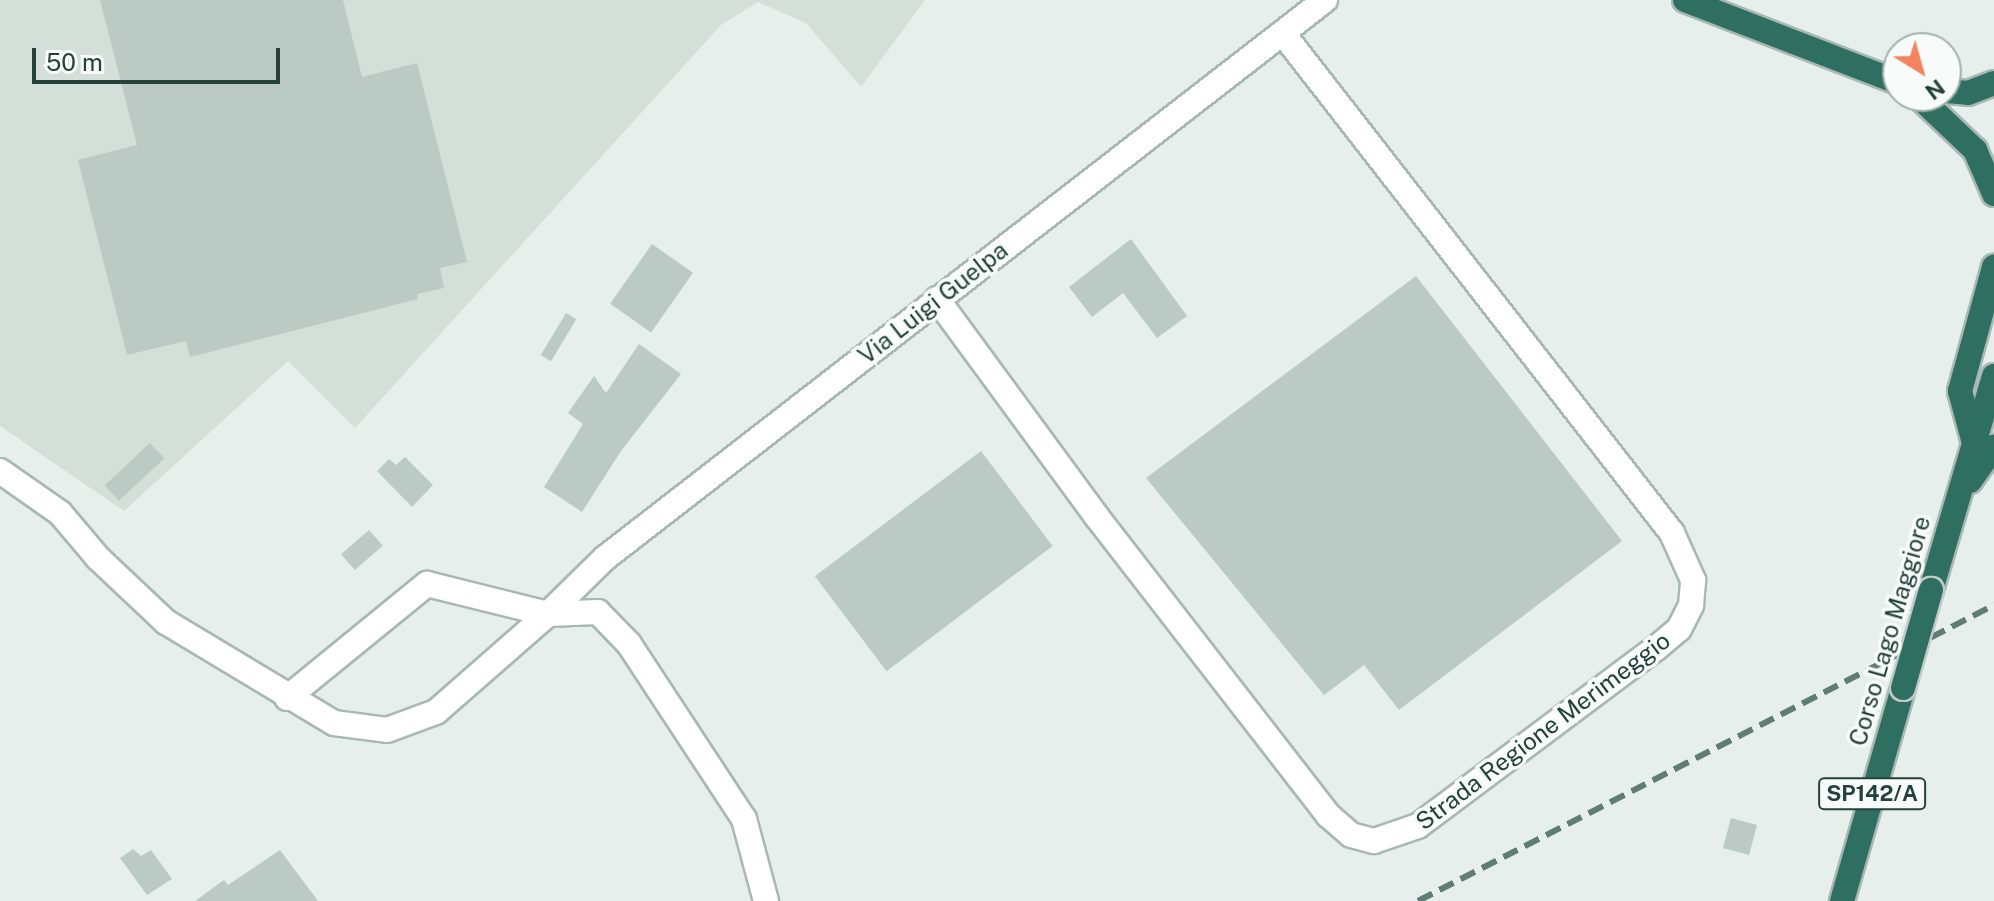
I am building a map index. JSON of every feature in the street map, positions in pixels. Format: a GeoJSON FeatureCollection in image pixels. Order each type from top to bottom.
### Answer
{"type":"FeatureCollection","features":[{"type":"Feature","properties":{"kind":"highway"},"geometry":{"type":"LineString","coordinates":[[1685,0],[1882,76]]}},
{"type":"Feature","properties":{"kind":"highway"},"geometry":{"type":"LineString","coordinates":[[1962,92],[1994,83]]}},
{"type":"Feature","properties":{"kind":"highway"},"geometry":{"type":"LineString","coordinates":[[1935,112],[1975,150],[1994,194]]}},
{"type":"Feature","properties":{"kind":"highway"},"geometry":{"type":"LineString","coordinates":[[1984,445],[1960,391],[1994,267]]}},
{"type":"Feature","properties":{"kind":"highway"},"geometry":{"type":"LineString","coordinates":[[1984,445],[1994,376]]}},
{"type":"Feature","properties":{"kind":"highway","name":"Corso Lago Maggiore"},"geometry":{"type":"LineString","coordinates":[[1842,901],[1957,499],[1984,445]]}},
{"type":"Feature","properties":{"kind":"street","name":"Via Luigi Guelpa"},"geometry":{"type":"LineString","coordinates":[[0,471],[60,513],[98,558],[166,622],[287,698],[334,723],[387,730],[436,712],[548,614],[605,558],[937,299],[1284,35],[1325,0]]}},
{"type":"Feature","properties":{"kind":"street","name":"Strada Regione Merimeggio"},"geometry":{"type":"LineString","coordinates":[[937,299],[1097,517],[1328,815],[1351,835],[1374,841],[1418,826],[1655,649],[1679,629],[1691,605],[1693,580],[1672,533],[1284,35]]}},
{"type":"Feature","properties":{"kind":"street"},"geometry":{"type":"LineString","coordinates":[[287,698],[427,584],[548,614],[598,612],[629,644],[744,819],[766,901]]}},
{"type":"Feature","properties":{"kind":"shaded area"},"geometry":{"type":"Polygon","coordinates":[[[0,0],[925,0],[861,87],[806,23],[758,2],[721,25],[355,428],[288,361],[124,511],[0,426],[0,0]]]}},
{"type":"Feature","properties":{"kind":"building"},"geometry":{"type":"Polygon","coordinates":[[[100,0],[343,0],[362,77],[417,63],[467,262],[440,268],[444,288],[417,294],[418,299],[190,357],[186,341],[127,355],[78,160],[137,145],[100,0]]]}},
{"type":"Feature","properties":{"kind":"building"},"geometry":{"type":"Polygon","coordinates":[[[1131,239],[1187,316],[1157,338],[1123,293],[1092,317],[1069,287],[1131,239]]]}},
{"type":"Feature","properties":{"kind":"building"},"geometry":{"type":"Polygon","coordinates":[[[652,244],[693,273],[651,332],[610,304],[652,244]]]}},
{"type":"Feature","properties":{"kind":"building"},"geometry":{"type":"Polygon","coordinates":[[[1416,276],[1622,541],[1399,710],[1364,665],[1324,695],[1146,478],[1416,276]]]}},
{"type":"Feature","properties":{"kind":"building"},"geometry":{"type":"Polygon","coordinates":[[[566,313],[576,319],[551,361],[541,355],[566,313]]]}},
{"type":"Feature","properties":{"kind":"building"},"geometry":{"type":"Polygon","coordinates":[[[639,344],[681,374],[621,451],[582,512],[544,487],[583,424],[568,413],[594,376],[606,393],[639,344]]]}},
{"type":"Feature","properties":{"kind":"building"},"geometry":{"type":"Polygon","coordinates":[[[150,443],[164,458],[119,501],[105,485],[150,443]]]}},
{"type":"Feature","properties":{"kind":"building"},"geometry":{"type":"Polygon","coordinates":[[[981,451],[1053,546],[886,671],[815,576],[981,451]]]}},
{"type":"Feature","properties":{"kind":"building"},"geometry":{"type":"Polygon","coordinates":[[[405,457],[433,485],[412,507],[377,471],[389,459],[396,465],[405,457]]]}},
{"type":"Feature","properties":{"kind":"building"},"geometry":{"type":"Polygon","coordinates":[[[369,530],[383,546],[355,570],[341,554],[369,530]]]}},
{"type":"Feature","properties":{"kind":"building"},"geometry":{"type":"Polygon","coordinates":[[[1731,818],[1757,825],[1749,855],[1723,848],[1731,818]]]}},
{"type":"Feature","properties":{"kind":"building"},"geometry":{"type":"Polygon","coordinates":[[[133,849],[141,856],[151,850],[172,879],[147,895],[120,858],[133,849]]]}},
{"type":"Feature","properties":{"kind":"building"},"geometry":{"type":"Polygon","coordinates":[[[280,850],[318,901],[195,901],[224,880],[228,885],[280,850]]]}},
{"type":"Feature","properties":{"kind":"railway"},"geometry":{"type":"LineString","coordinates":[[1418,901],[1994,605]]}}]}
